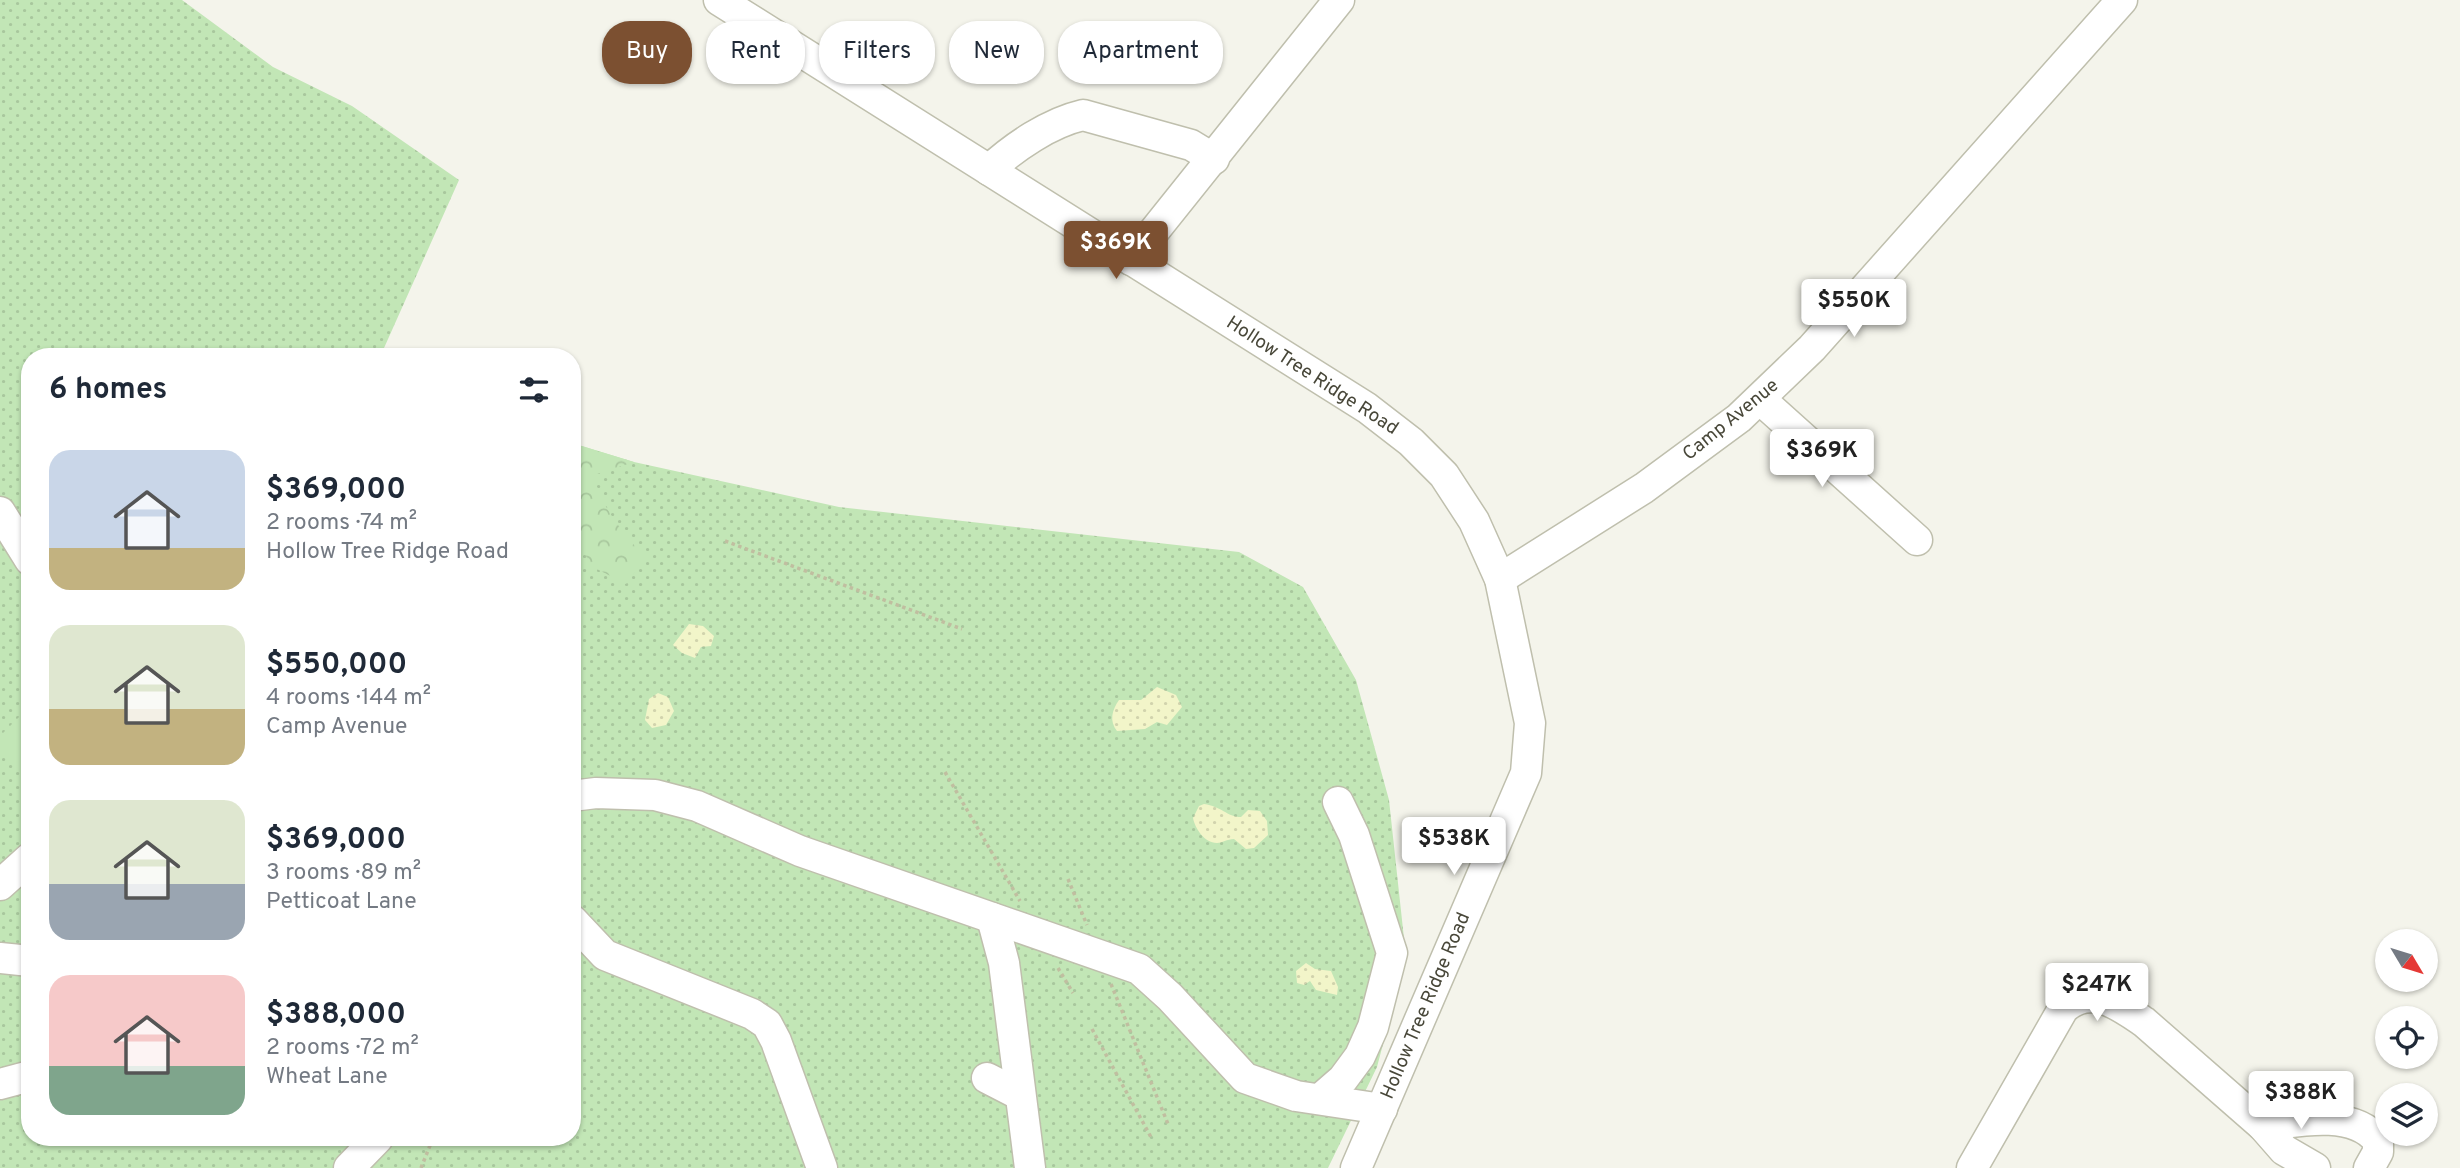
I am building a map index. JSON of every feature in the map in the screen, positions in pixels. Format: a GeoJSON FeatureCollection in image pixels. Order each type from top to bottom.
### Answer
{"type":"FeatureCollection","features":[{"type":"Feature","properties":{"kind":"street","name":"Hollow Tree Ridge Road"},"geometry":{"type":"LineString","coordinates":[[719,0],[1367,408],[1411,442],[1444,475],[1474,521],[1500,579],[1530,723],[1527,773],[1356,1168]]}},
{"type":"Feature","properties":{"kind":"street"},"geometry":{"type":"LineString","coordinates":[[1131,260],[1339,0]]}},
{"type":"Feature","properties":{"kind":"street","name":"Camp Avenue"},"geometry":{"type":"LineString","coordinates":[[1500,579],[1644,488],[1761,400],[1812,348],[2122,0]]}},
{"type":"Feature","properties":{"kind":"street"},"geometry":{"type":"LineString","coordinates":[[989,170],[1010,151],[1071,118],[1083,115],[1191,145],[1214,159]]}},
{"type":"Feature","properties":{"kind":"street"},"geometry":{"type":"LineString","coordinates":[[1761,400],[1917,540]]}},
{"type":"Feature","properties":{"kind":"street"},"geometry":{"type":"LineString","coordinates":[[0,512],[21,546]]}},
{"type":"Feature","properties":{"kind":"street"},"geometry":{"type":"LineString","coordinates":[[581,795],[656,795],[697,806],[800,851],[1139,969],[1170,997],[1245,1078],[1296,1096],[1382,1109]]}},
{"type":"Feature","properties":{"kind":"street"},"geometry":{"type":"LineString","coordinates":[[1320,1100],[1343,1079],[1360,1056],[1373,1027],[1392,953],[1354,835],[1339,802]]}},
{"type":"Feature","properties":{"kind":"street"},"geometry":{"type":"LineString","coordinates":[[0,885],[21,866]]}},
{"type":"Feature","properties":{"kind":"street"},"geometry":{"type":"LineString","coordinates":[[992,918],[1004,963],[1030,1168]]}},
{"type":"Feature","properties":{"kind":"street"},"geometry":{"type":"LineString","coordinates":[[581,929],[606,955],[752,1014],[766,1024],[786,1063],[822,1168]]}},
{"type":"Feature","properties":{"kind":"street"},"geometry":{"type":"LineString","coordinates":[[0,958],[21,960]]}},
{"type":"Feature","properties":{"kind":"street"},"geometry":{"type":"LineString","coordinates":[[1972,1168],[2063,1009],[2071,1001],[2092,995],[2122,1008],[2144,1022],[2263,1126],[2284,1150],[2315,1168]]}},
{"type":"Feature","properties":{"kind":"street"},"geometry":{"type":"LineString","coordinates":[[0,1084],[21,1078]]}},
{"type":"Feature","properties":{"kind":"street"},"geometry":{"type":"LineString","coordinates":[[987,1079],[1020,1095]]}},
{"type":"Feature","properties":{"kind":"street"},"geometry":{"type":"LineString","coordinates":[[2263,1126],[2333,1121],[2362,1126],[2378,1141],[2378,1152],[2369,1168]]}},
{"type":"Feature","properties":{"kind":"street"},"geometry":{"type":"LineString","coordinates":[[349,1168],[370,1146]]}},
{"type":"Feature","properties":{"kind":"path"},"geometry":{"type":"LineString","coordinates":[[725,541],[962,629]]}},
{"type":"Feature","properties":{"kind":"path"},"geometry":{"type":"LineString","coordinates":[[945,772],[1073,993]]}},
{"type":"Feature","properties":{"kind":"path"},"geometry":{"type":"LineString","coordinates":[[1068,879],[1168,1124]]}},
{"type":"Feature","properties":{"kind":"path"},"geometry":{"type":"LineString","coordinates":[[1092,1029],[1152,1139]]}},
{"type":"Feature","properties":{"kind":"path"},"geometry":{"type":"LineString","coordinates":[[421,1168],[430,1146]]}},
{"type":"Feature","properties":{"kind":"green space"},"geometry":{"type":"Polygon","coordinates":[[[0,0],[182,0],[273,67],[352,106],[459,180],[384,348],[21,348],[21,1146],[581,1146],[581,446],[634,462],[839,507],[1239,552],[1303,587],[1356,680],[1389,800],[1406,957],[1377,1067],[1328,1168],[0,1168],[0,0]]]}},
{"type":"Feature","properties":{"kind":"green space"},"geometry":{"type":"Polygon","coordinates":[[[581,446],[634,462],[594,475],[607,509],[645,558],[626,584],[589,565],[581,540],[581,446]]]}},
{"type":"Feature","properties":{"kind":"green space"},"geometry":{"type":"Polygon","coordinates":[[[21,715],[21,773],[0,752],[0,736],[21,715]]]}},
{"type":"Feature","properties":{"kind":"sand"},"geometry":{"type":"Polygon","coordinates":[[[689,624],[703,626],[714,636],[711,646],[701,647],[695,658],[682,653],[673,645],[689,624]]]}},
{"type":"Feature","properties":{"kind":"sand"},"geometry":{"type":"Polygon","coordinates":[[[1157,687],[1176,695],[1182,707],[1167,725],[1157,722],[1145,729],[1117,731],[1112,716],[1119,700],[1141,700],[1157,687]]]}},
{"type":"Feature","properties":{"kind":"sand"},"geometry":{"type":"Polygon","coordinates":[[[658,693],[668,697],[674,711],[666,725],[652,728],[645,720],[649,699],[658,693]]]}},
{"type":"Feature","properties":{"kind":"sand"},"geometry":{"type":"Polygon","coordinates":[[[1204,804],[1236,817],[1241,817],[1248,810],[1260,811],[1267,821],[1268,835],[1254,848],[1246,849],[1234,839],[1212,842],[1204,838],[1193,818],[1199,806],[1204,804]]]}},
{"type":"Feature","properties":{"kind":"sand"},"geometry":{"type":"Polygon","coordinates":[[[1306,963],[1315,969],[1331,971],[1338,987],[1337,995],[1316,990],[1310,981],[1304,985],[1297,983],[1296,971],[1306,963]]]}}]}
